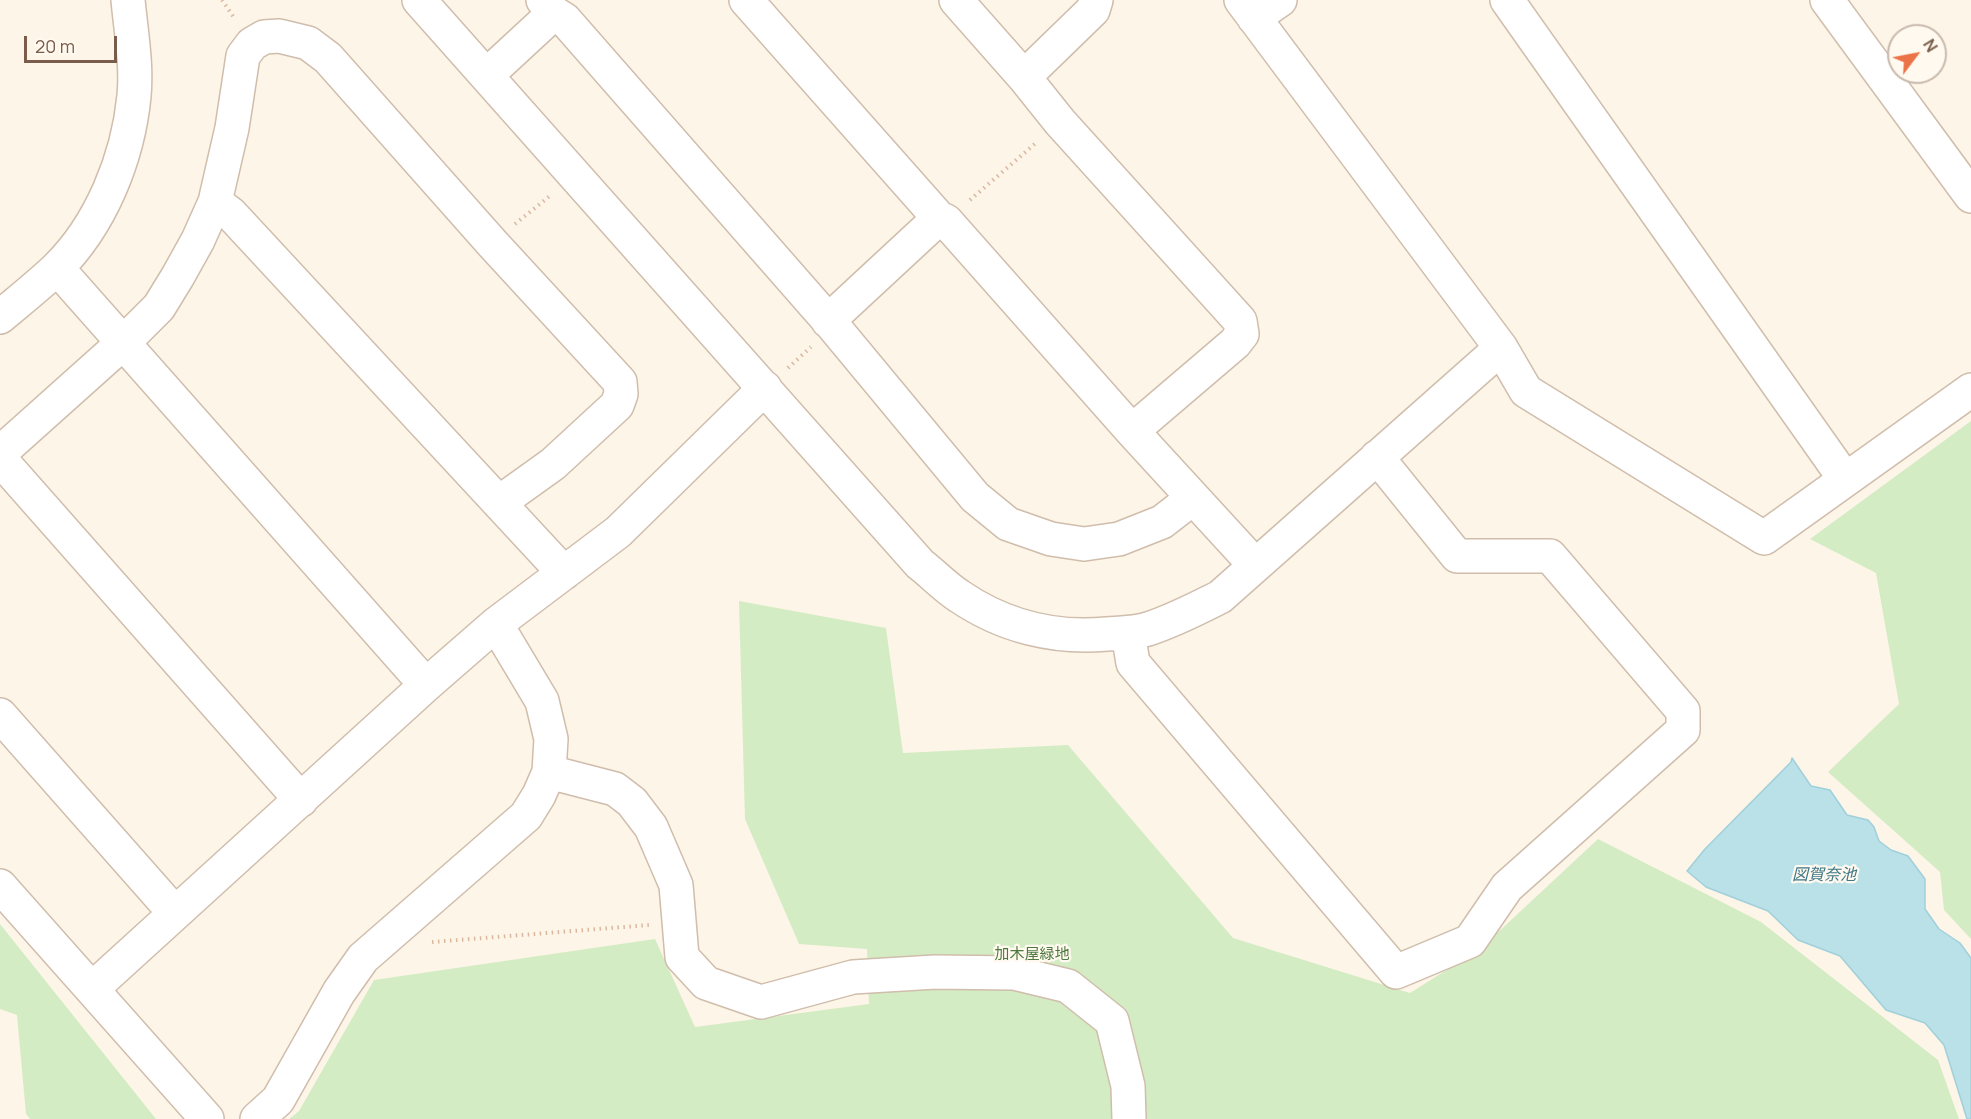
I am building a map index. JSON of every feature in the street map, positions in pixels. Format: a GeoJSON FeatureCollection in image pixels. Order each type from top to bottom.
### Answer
{"type":"FeatureCollection","features":[{"type":"Feature","properties":{"kind":"street"},"geometry":{"type":"LineString","coordinates":[[0,317],[57,268],[81,239],[103,204],[115,176],[123,152],[134,97],[135,70],[128,0]]}},
{"type":"Feature","properties":{"kind":"street"},"geometry":{"type":"LineString","coordinates":[[135,70],[153,0]]}},
{"type":"Feature","properties":{"kind":"street"},"geometry":{"type":"LineString","coordinates":[[419,0],[920,564],[958,596],[1000,619],[1036,631],[1083,636],[1128,633],[1147,629],[1181,616],[1220,597],[1501,348]]}},
{"type":"Feature","properties":{"kind":"street"},"geometry":{"type":"LineString","coordinates":[[746,0],[1132,431],[1255,564]]}},
{"type":"Feature","properties":{"kind":"street"},"geometry":{"type":"LineString","coordinates":[[956,0],[1060,122],[1240,321],[1242,334],[1235,343],[1132,431]]}},
{"type":"Feature","properties":{"kind":"street"},"geometry":{"type":"LineString","coordinates":[[1024,77],[1093,10],[1096,0]]}},
{"type":"Feature","properties":{"kind":"street"},"geometry":{"type":"LineString","coordinates":[[1281,0],[1248,9],[1501,348],[1526,391],[1764,538],[1971,390]]}},
{"type":"Feature","properties":{"kind":"street"},"geometry":{"type":"LineString","coordinates":[[1507,0],[1845,479]]}},
{"type":"Feature","properties":{"kind":"street"},"geometry":{"type":"LineString","coordinates":[[1827,0],[1971,196]]}},
{"type":"Feature","properties":{"kind":"street"},"geometry":{"type":"LineString","coordinates":[[487,75],[549,7],[565,20],[831,324],[975,497],[1008,524],[1051,539],[1084,544],[1119,539],[1162,522],[1193,498]]}},
{"type":"Feature","properties":{"kind":"street"},"geometry":{"type":"LineString","coordinates":[[0,453],[124,342],[159,307],[198,240],[215,202],[232,128],[243,56],[252,44],[264,37],[279,36],[308,43],[328,58],[492,243],[620,382],[621,394],[616,405],[553,464],[500,502]]}},
{"type":"Feature","properties":{"kind":"street"},"geometry":{"type":"LineString","coordinates":[[215,202],[231,214],[564,573]]}},
{"type":"Feature","properties":{"kind":"street"},"geometry":{"type":"LineString","coordinates":[[831,324],[942,219]]}},
{"type":"Feature","properties":{"kind":"street"},"geometry":{"type":"LineString","coordinates":[[57,268],[426,685]]}},
{"type":"Feature","properties":{"kind":"street"},"geometry":{"type":"LineString","coordinates":[[92,988],[496,624],[618,532],[765,388]]}},
{"type":"Feature","properties":{"kind":"street"},"geometry":{"type":"LineString","coordinates":[[1128,633],[1133,663],[1396,972],[1470,941],[1507,886],[1683,730],[1683,711],[1550,556],[1457,556],[1377,457]]}},
{"type":"Feature","properties":{"kind":"street"},"geometry":{"type":"LineString","coordinates":[[0,459],[301,800]]}},
{"type":"Feature","properties":{"kind":"street"},"geometry":{"type":"LineString","coordinates":[[256,1119],[278,1100],[350,975],[363,958],[526,816],[539,795],[549,772],[551,739],[542,701],[496,624]]}},
{"type":"Feature","properties":{"kind":"street"},"geometry":{"type":"LineString","coordinates":[[0,715],[174,912]]}},
{"type":"Feature","properties":{"kind":"street"},"geometry":{"type":"LineString","coordinates":[[549,772],[615,789],[632,802],[651,827],[676,885],[682,957],[706,983],[761,1002],[853,977],[935,972],[1014,973],[1068,986],[1112,1021],[1128,1086],[1129,1119]]}},
{"type":"Feature","properties":{"kind":"street"},"geometry":{"type":"LineString","coordinates":[[0,886],[207,1119]]}},
{"type":"Feature","properties":{"kind":"path"},"geometry":{"type":"LineString","coordinates":[[942,219],[1060,122]]}},
{"type":"Feature","properties":{"kind":"path"},"geometry":{"type":"LineString","coordinates":[[492,243],[575,175]]}},
{"type":"Feature","properties":{"kind":"path"},"geometry":{"type":"LineString","coordinates":[[765,388],[831,324]]}},
{"type":"Feature","properties":{"kind":"path"},"geometry":{"type":"LineString","coordinates":[[384,940],[393,945],[680,923]]}},
{"type":"Feature","properties":{"kind":"green space"},"geometry":{"type":"Polygon","coordinates":[[[1971,421],[1971,939],[1944,910],[1940,872],[1828,772],[1899,704],[1876,573],[1810,539],[1971,421]]]}},
{"type":"Feature","properties":{"kind":"green space","name":"加木屋緑地"},"geometry":{"type":"Polygon","coordinates":[[[739,601],[886,628],[903,753],[1068,745],[1233,938],[1410,993],[1480,949],[1598,839],[1761,922],[1938,1060],[1959,1119],[289,1119],[299,1111],[374,980],[655,939],[695,1027],[869,1004],[867,949],[799,944],[745,819],[739,601]]]}},
{"type":"Feature","properties":{"kind":"green space"},"geometry":{"type":"Polygon","coordinates":[[[0,924],[156,1119],[30,1119],[26,1114],[17,1015],[0,1009],[0,924]]]}},
{"type":"Feature","properties":{"kind":"water","name":"図賀奈池"},"geometry":{"type":"Polygon","coordinates":[[[1792,758],[1811,786],[1830,790],[1847,815],[1868,820],[1874,827],[1879,841],[1891,850],[1908,856],[1925,879],[1925,909],[1939,929],[1960,943],[1971,958],[1971,1119],[1967,1119],[1944,1045],[1925,1023],[1886,1010],[1840,956],[1798,940],[1768,911],[1706,887],[1687,871],[1705,849],[1791,762],[1792,758]]]}}]}
